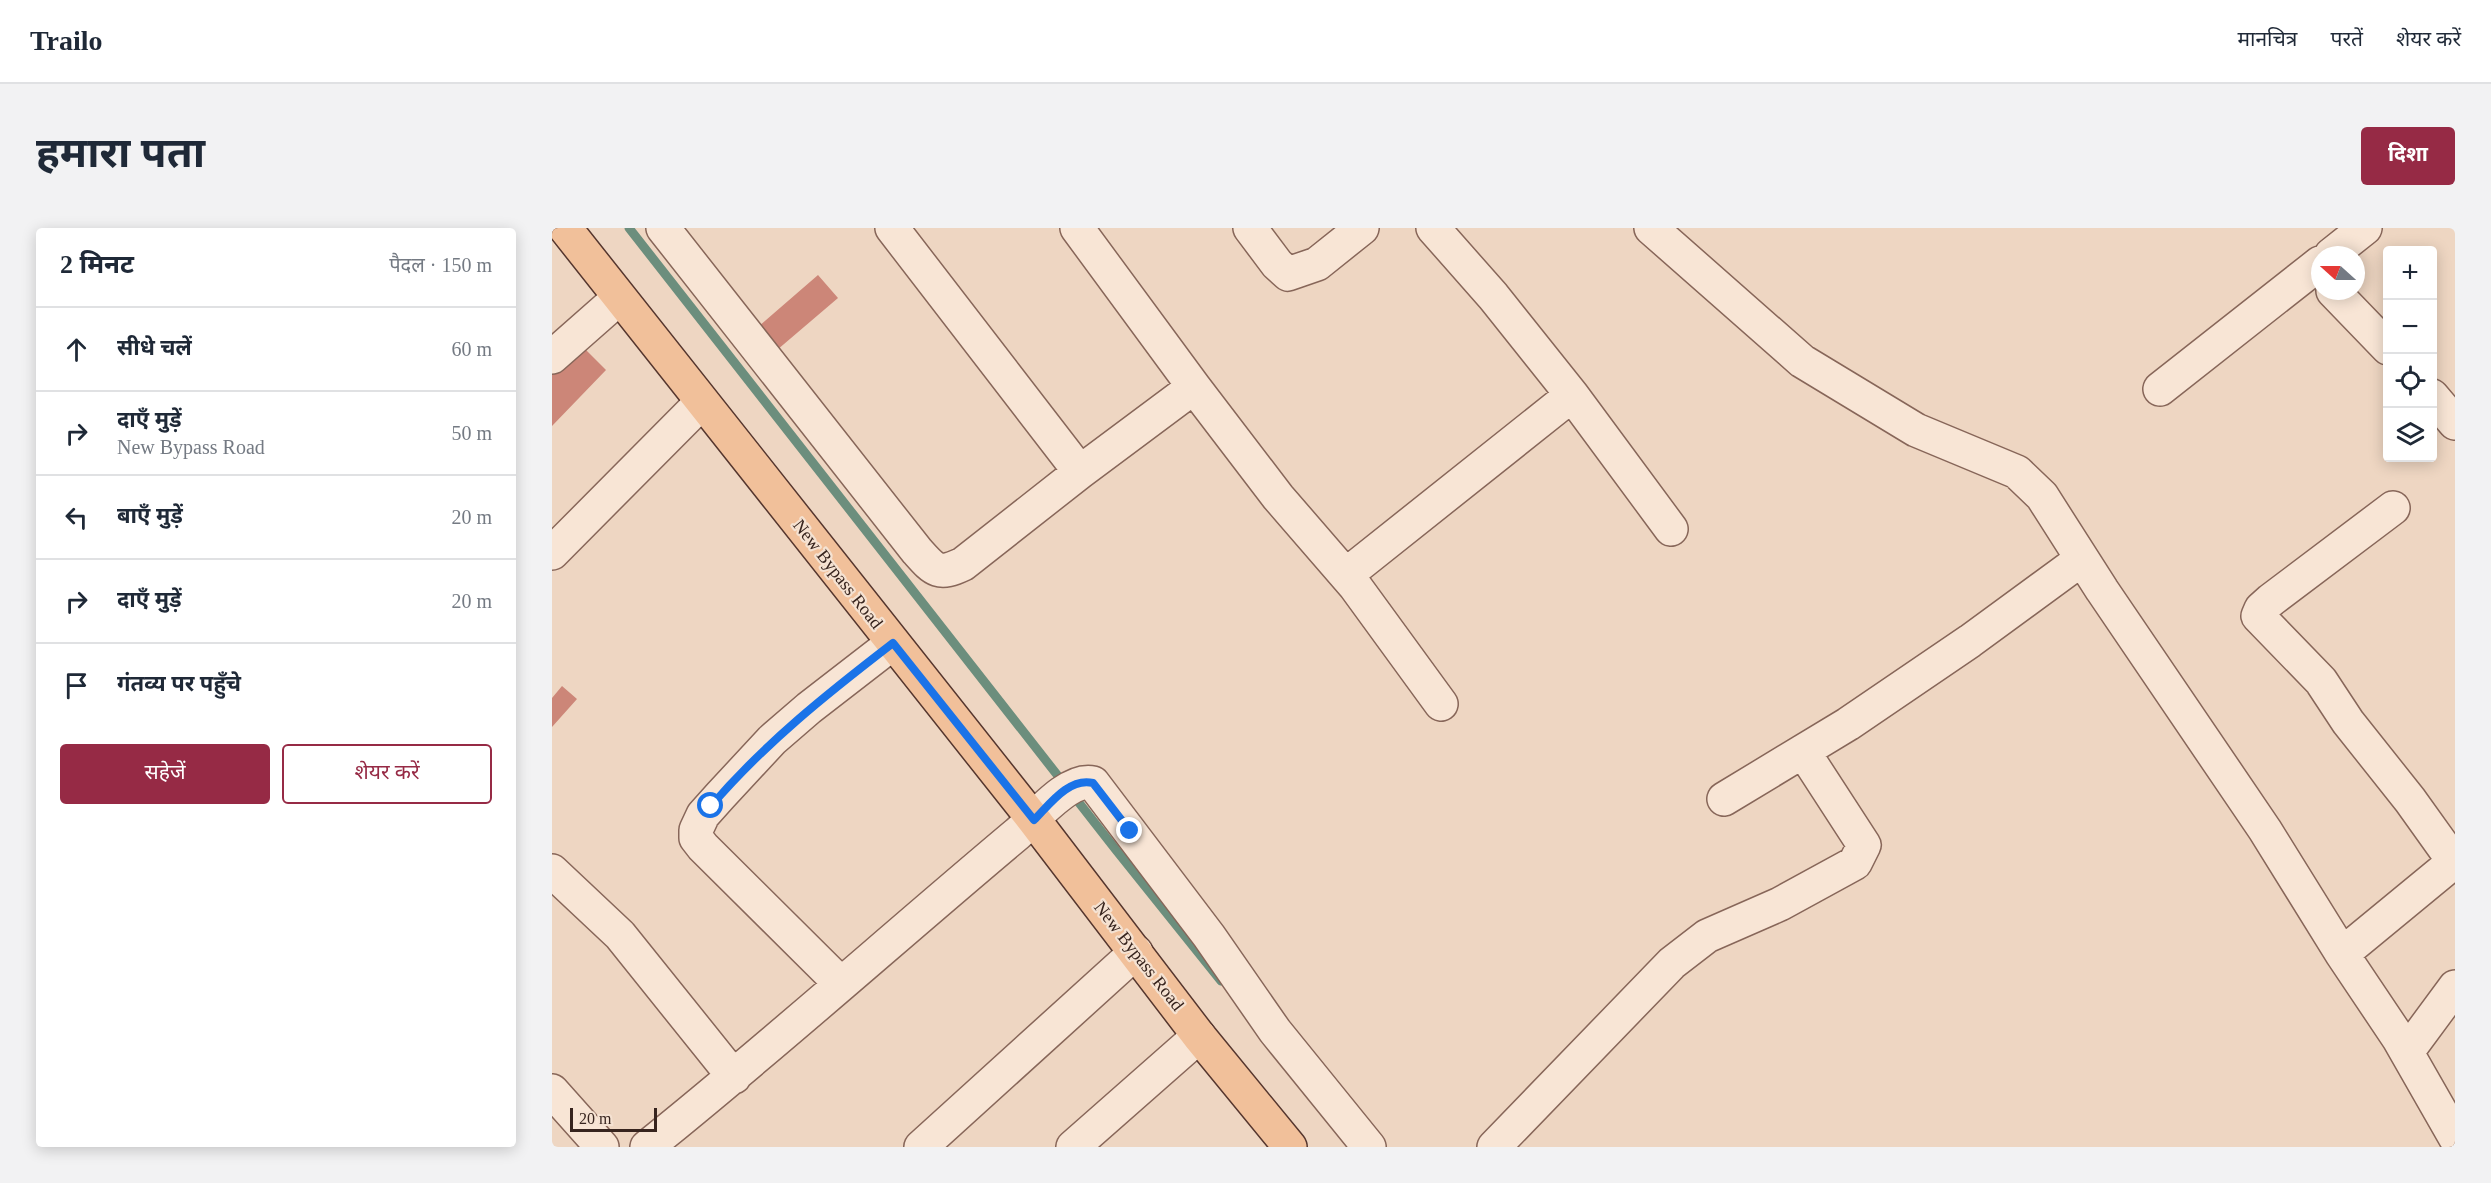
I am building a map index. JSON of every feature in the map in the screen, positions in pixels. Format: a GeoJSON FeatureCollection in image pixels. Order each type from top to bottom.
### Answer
{"type":"FeatureCollection","features":[{"type":"Feature","properties":{"kind":"main road","name":"New Bypass Road"},"geometry":{"type":"LineString","coordinates":[[565,228],[1034,820],[1199,1036],[1290,1147]]}},
{"type":"Feature","properties":{"kind":"street"},"geometry":{"type":"LineString","coordinates":[[663,228],[917,551],[937,570],[947,572],[963,564],[1080,472],[1194,387]]}},
{"type":"Feature","properties":{"kind":"street"},"geometry":{"type":"LineString","coordinates":[[892,228],[1080,472]]}},
{"type":"Feature","properties":{"kind":"street"},"geometry":{"type":"LineString","coordinates":[[1077,228],[1278,497],[1346,575],[1442,704]]}},
{"type":"Feature","properties":{"kind":"street"},"geometry":{"type":"LineString","coordinates":[[1251,228],[1277,264],[1288,274],[1317,264],[1362,228]]}},
{"type":"Feature","properties":{"kind":"street"},"geometry":{"type":"LineString","coordinates":[[1433,228],[1493,296],[1572,395],[1671,529]]}},
{"type":"Feature","properties":{"kind":"street"},"geometry":{"type":"LineString","coordinates":[[1651,228],[1802,361],[1916,430],[2017,472],[2042,496],[2082,560],[2265,830],[2342,954],[2407,1052],[2455,1137]]}},
{"type":"Feature","properties":{"kind":"street"},"geometry":{"type":"LineString","coordinates":[[2347,246],[2365,228]]}},
{"type":"Feature","properties":{"kind":"street"},"geometry":{"type":"LineString","coordinates":[[2160,389],[2311,280]]}},
{"type":"Feature","properties":{"kind":"street"},"geometry":{"type":"LineString","coordinates":[[552,357],[619,298]]}},
{"type":"Feature","properties":{"kind":"street"},"geometry":{"type":"LineString","coordinates":[[2347,300],[2383,342]]}},
{"type":"Feature","properties":{"kind":"street"},"geometry":{"type":"LineString","coordinates":[[1346,575],[1572,395]]}},
{"type":"Feature","properties":{"kind":"street"},"geometry":{"type":"LineString","coordinates":[[2437,401],[2455,423]]}},
{"type":"Feature","properties":{"kind":"street"},"geometry":{"type":"LineString","coordinates":[[552,553],[702,402]]}},
{"type":"Feature","properties":{"kind":"street"},"geometry":{"type":"LineString","coordinates":[[2342,954],[2455,862],[2410,800],[2348,722],[2320,681],[2258,616],[2261,609],[2271,600],[2393,508]]}},
{"type":"Feature","properties":{"kind":"street"},"geometry":{"type":"LineString","coordinates":[[1724,799],[1848,724],[2082,560]]}},
{"type":"Feature","properties":{"kind":"street"},"geometry":{"type":"LineString","coordinates":[[841,984],[703,847],[696,838],[696,830],[703,816],[772,740],[809,708],[893,643]]}},
{"type":"Feature","properties":{"kind":"street"},"geometry":{"type":"LineString","coordinates":[[1494,1147],[1672,963],[1698,942],[1780,904],[1855,864],[1864,845],[1803,751]]}},
{"type":"Feature","properties":{"kind":"street"},"geometry":{"type":"LineString","coordinates":[[647,1147],[734,1077],[1069,789],[1086,782],[1093,783],[1209,936],[1275,1031],[1369,1147]]}},
{"type":"Feature","properties":{"kind":"street"},"geometry":{"type":"LineString","coordinates":[[552,871],[620,936],[734,1077]]}},
{"type":"Feature","properties":{"kind":"street"},"geometry":{"type":"LineString","coordinates":[[921,1147],[1136,952]]}},
{"type":"Feature","properties":{"kind":"street"},"geometry":{"type":"LineString","coordinates":[[2407,1052],[2455,987]]}},
{"type":"Feature","properties":{"kind":"street"},"geometry":{"type":"LineString","coordinates":[[1073,1147],[1199,1036]]}},
{"type":"Feature","properties":{"kind":"street"},"geometry":{"type":"LineString","coordinates":[[552,1092],[602,1147]]}},
{"type":"Feature","properties":{"kind":"building"},"geometry":{"type":"Polygon","coordinates":[[[818,275],[838,298],[777,350],[758,327],[818,275]]]}},
{"type":"Feature","properties":{"kind":"building"},"geometry":{"type":"Polygon","coordinates":[[[576,340],[606,370],[552,426],[552,364],[576,340]]]}},
{"type":"Feature","properties":{"kind":"building"},"geometry":{"type":"Polygon","coordinates":[[[562,686],[577,699],[552,727],[552,698],[562,686]]]}},
{"type":"Feature","properties":{"kind":"waterway"},"geometry":{"type":"LineString","coordinates":[[629,228],[1221,981]]}},
{"type":"Feature","properties":{"kind":"route"},"geometry":{"type":"LineString","coordinates":[[711,806],[772,740],[809,708],[893,643],[1034,820],[1060,794],[1077,783],[1086,782],[1093,783],[1130,831]]}}]}
